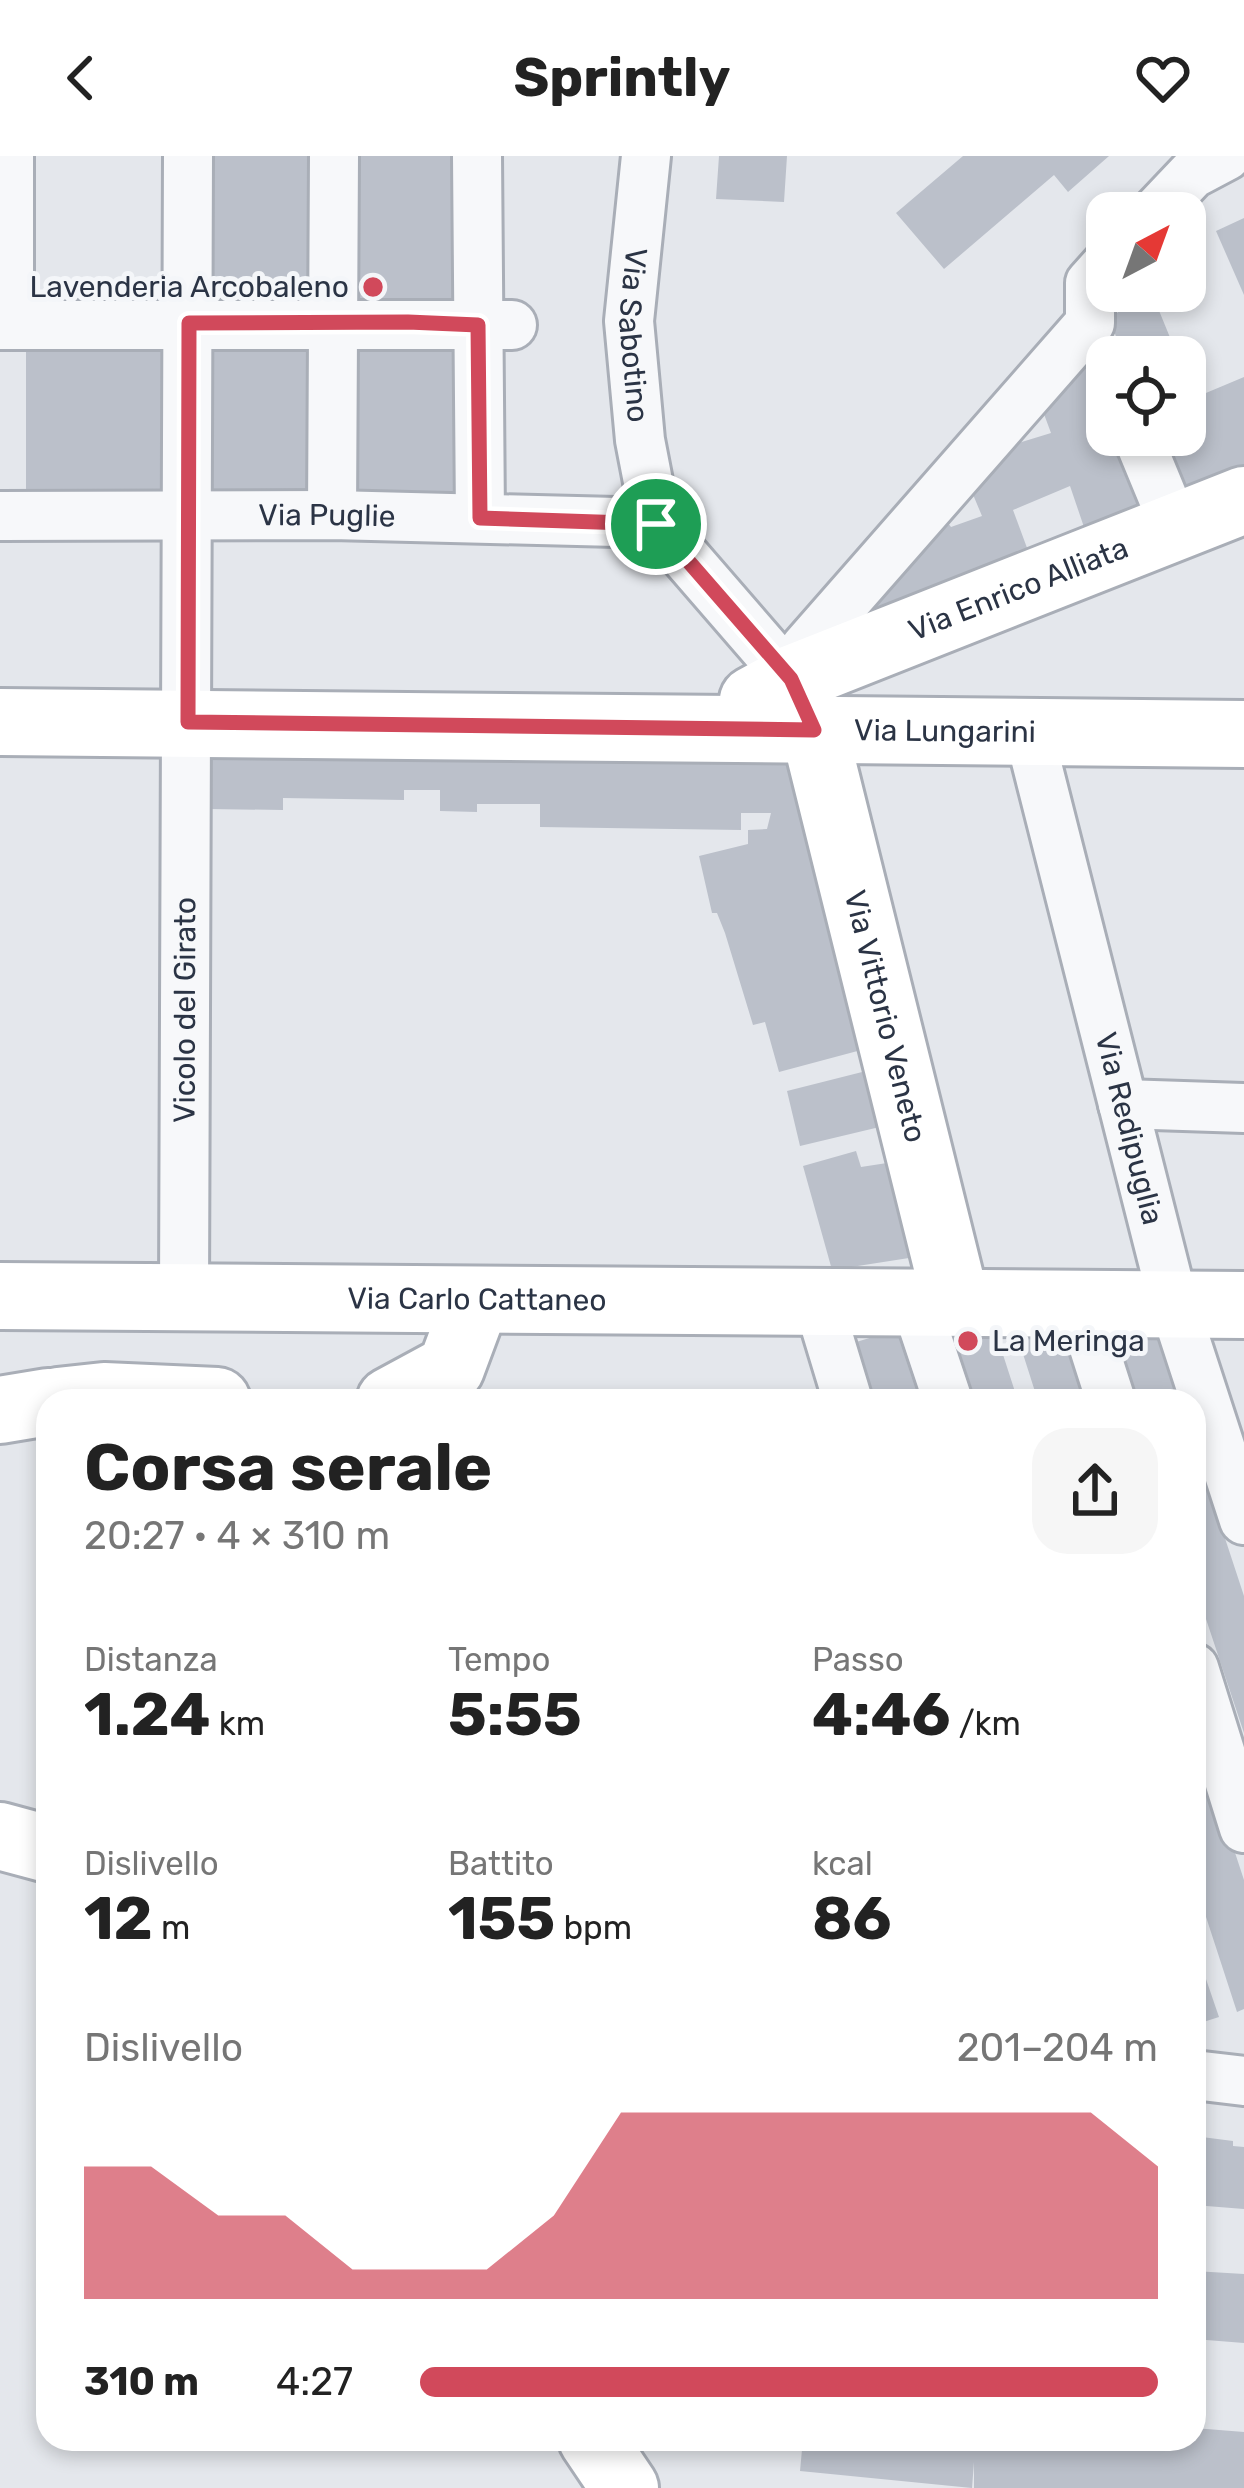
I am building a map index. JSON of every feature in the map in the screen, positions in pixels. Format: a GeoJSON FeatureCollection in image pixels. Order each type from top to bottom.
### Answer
{"type":"FeatureCollection","features":[{"type":"Feature","properties":{"kind":"street"},"geometry":{"type":"LineString","coordinates":[[9,156],[4,325],[495,325]]}},
{"type":"Feature","properties":{"kind":"street","name":"Vicolo del Girato"},"geometry":{"type":"LineString","coordinates":[[184,1298],[188,156]]}},
{"type":"Feature","properties":{"kind":"street"},"geometry":{"type":"LineString","coordinates":[[332,515],[334,156]]}},
{"type":"Feature","properties":{"kind":"street"},"geometry":{"type":"LineString","coordinates":[[477,156],[495,325],[480,518]]}},
{"type":"Feature","properties":{"kind":"street","name":"Via Sabotino"},"geometry":{"type":"LineString","coordinates":[[646,156],[629,321],[640,440],[656,524]]}},
{"type":"Feature","properties":{"kind":"street"},"geometry":{"type":"LineString","coordinates":[[1175,192],[1192,174],[1226,156]]}},
{"type":"Feature","properties":{"kind":"street"},"geometry":{"type":"LineString","coordinates":[[803,704],[805,647],[1086,356]]}},
{"type":"Feature","properties":{"kind":"street"},"geometry":{"type":"LineString","coordinates":[[1146,456],[1175,526]]}},
{"type":"Feature","properties":{"kind":"street","name":"Via Enrico Alliata"},"geometry":{"type":"LineString","coordinates":[[188,722],[700,729],[803,704],[1175,526],[1244,500]]}},
{"type":"Feature","properties":{"kind":"street","name":"Via Puglie"},"geometry":{"type":"LineString","coordinates":[[0,516],[332,515],[656,524]]}},
{"type":"Feature","properties":{"kind":"street"},"geometry":{"type":"LineString","coordinates":[[656,524],[803,704]]}},
{"type":"Feature","properties":{"kind":"street","name":"Via Lungarini"},"geometry":{"type":"LineString","coordinates":[[803,704],[1029,733],[1244,734]]}},
{"type":"Feature","properties":{"kind":"street","name":"Via Vittorio Veneto"},"geometry":{"type":"LineString","coordinates":[[803,704],[935,1302]]}},
{"type":"Feature","properties":{"kind":"street"},"geometry":{"type":"LineString","coordinates":[[0,722],[188,722]]}},
{"type":"Feature","properties":{"kind":"street","name":"Via Redipuglia"},"geometry":{"type":"LineString","coordinates":[[1029,733],[1174,1305],[1201,1389]]}},
{"type":"Feature","properties":{"kind":"street"},"geometry":{"type":"LineString","coordinates":[[1123,1104],[1244,1108]]}},
{"type":"Feature","properties":{"kind":"street","name":"Via Carlo Cattaneo"},"geometry":{"type":"LineString","coordinates":[[0,1296],[1244,1305]]}},
{"type":"Feature","properties":{"kind":"street"},"geometry":{"type":"LineString","coordinates":[[412,1389],[451,1368],[476,1301]]}},
{"type":"Feature","properties":{"kind":"street"},"geometry":{"type":"LineString","coordinates":[[818,1302],[844,1389]]}},
{"type":"Feature","properties":{"kind":"street"},"geometry":{"type":"LineString","coordinates":[[935,1302],[946,1389]]}},
{"type":"Feature","properties":{"kind":"street"},"geometry":{"type":"LineString","coordinates":[[1080,1304],[1107,1389]]}},
{"type":"Feature","properties":{"kind":"street","name":"Via Redipuglia"},"geometry":{"type":"LineString","coordinates":[[1206,1403],[1244,1520]]}},
{"type":"Feature","properties":{"kind":"street"},"geometry":{"type":"LineString","coordinates":[[0,1410],[36,1404]]}},
{"type":"Feature","properties":{"kind":"street"},"geometry":{"type":"LineString","coordinates":[[1206,1706],[1244,1828]]}},
{"type":"Feature","properties":{"kind":"street"},"geometry":{"type":"LineString","coordinates":[[0,1837],[36,1847]]}},
{"type":"Feature","properties":{"kind":"street"},"geometry":{"type":"LineString","coordinates":[[1206,2075],[1244,2080]]}},
{"type":"Feature","properties":{"kind":"street"},"geometry":{"type":"LineString","coordinates":[[600,2451],[625,2488]]}},
{"type":"Feature","properties":{"kind":"building"},"geometry":{"type":"Polygon","coordinates":[[[210,156],[318,156],[317,298],[209,297],[210,156]]]}},
{"type":"Feature","properties":{"kind":"building"},"geometry":{"type":"Polygon","coordinates":[[[356,156],[462,156],[462,301],[357,300],[356,156]]]}},
{"type":"Feature","properties":{"kind":"building"},"geometry":{"type":"Polygon","coordinates":[[[719,156],[787,156],[784,202],[716,199],[719,156]]]}},
{"type":"Feature","properties":{"kind":"building"},"geometry":{"type":"Polygon","coordinates":[[[963,156],[1109,156],[1068,192],[1054,175],[944,269],[896,213],[963,156]]]}},
{"type":"Feature","properties":{"kind":"building"},"geometry":{"type":"Polygon","coordinates":[[[1244,218],[1244,295],[1216,231],[1244,218]]]}},
{"type":"Feature","properties":{"kind":"building"},"geometry":{"type":"Polygon","coordinates":[[[1118,312],[1160,312],[1169,336],[1116,336],[1109,320],[1118,312]]]}},
{"type":"Feature","properties":{"kind":"building"},"geometry":{"type":"Polygon","coordinates":[[[353,346],[461,346],[461,498],[353,497],[353,346]]]}},
{"type":"Feature","properties":{"kind":"building"},"geometry":{"type":"Polygon","coordinates":[[[208,347],[311,347],[311,495],[208,495],[208,347]]]}},
{"type":"Feature","properties":{"kind":"building"},"geometry":{"type":"Polygon","coordinates":[[[26,348],[168,349],[168,496],[26,496],[26,348]]]}},
{"type":"Feature","properties":{"kind":"building"},"geometry":{"type":"Polygon","coordinates":[[[1086,354],[1086,456],[1124,456],[1143,515],[1086,533],[1070,486],[1013,510],[1030,556],[852,624],[942,515],[951,527],[982,516],[969,485],[1002,448],[1051,433],[1041,406],[1086,354]]]}},
{"type":"Feature","properties":{"kind":"building"},"geometry":{"type":"Polygon","coordinates":[[[1244,377],[1244,476],[1184,500],[1166,456],[1206,456],[1206,393],[1244,377]]]}},
{"type":"Feature","properties":{"kind":"building"},"geometry":{"type":"Polygon","coordinates":[[[210,751],[797,752],[865,1049],[779,1072],[765,1022],[753,1025],[725,933],[717,913],[712,913],[699,856],[748,844],[748,830],[767,829],[771,813],[741,813],[741,830],[540,827],[540,804],[477,804],[477,812],[440,811],[440,790],[404,790],[404,800],[283,798],[283,810],[209,809],[210,751]]]}},
{"type":"Feature","properties":{"kind":"building"},"geometry":{"type":"Polygon","coordinates":[[[874,1069],[888,1125],[800,1146],[787,1091],[874,1069]]]}},
{"type":"Feature","properties":{"kind":"building"},"geometry":{"type":"Polygon","coordinates":[[[856,1151],[861,1167],[887,1163],[909,1258],[832,1270],[803,1166],[856,1151]]]}},
{"type":"Feature","properties":{"kind":"building"},"geometry":{"type":"Polygon","coordinates":[[[899,1329],[918,1389],[868,1389],[853,1343],[899,1329]]]}},
{"type":"Feature","properties":{"kind":"building"},"geometry":{"type":"Polygon","coordinates":[[[1065,1330],[1084,1389],[1034,1389],[1016,1332],[1065,1330]]]}},
{"type":"Feature","properties":{"kind":"building"},"geometry":{"type":"Polygon","coordinates":[[[1157,1332],[1176,1389],[1131,1389],[1114,1336],[1157,1332]]]}},
{"type":"Feature","properties":{"kind":"building"},"geometry":{"type":"Polygon","coordinates":[[[996,1333],[1014,1389],[964,1389],[946,1334],[996,1333]]]}},
{"type":"Feature","properties":{"kind":"building"},"geometry":{"type":"Polygon","coordinates":[[[1206,1480],[1244,1596],[1244,1733],[1206,1619],[1206,1480]]]}},
{"type":"Feature","properties":{"kind":"building"},"geometry":{"type":"Polygon","coordinates":[[[1206,1764],[1244,1880],[1244,2009],[1237,2012],[1206,1917],[1206,1764]]]}},
{"type":"Feature","properties":{"kind":"building"},"geometry":{"type":"Polygon","coordinates":[[[1206,1979],[1219,2017],[1206,2021],[1206,1979]]]}},
{"type":"Feature","properties":{"kind":"building"},"geometry":{"type":"Polygon","coordinates":[[[1206,2138],[1244,2147],[1244,2209],[1206,2206],[1206,2138]]]}},
{"type":"Feature","properties":{"kind":"building"},"geometry":{"type":"Polygon","coordinates":[[[1206,2272],[1244,2274],[1244,2343],[1206,2340],[1206,2272]]]}},
{"type":"Feature","properties":{"kind":"building"},"geometry":{"type":"Polygon","coordinates":[[[1206,2429],[1244,2432],[1244,2488],[974,2488],[974,2462],[972,2488],[800,2471],[802,2451],[1206,2451],[1206,2429]]]}},
{"type":"Feature","properties":{"kind":"place","name":"Lavenderia Arcobaleno"},"geometry":{"type":"Point","coordinates":[373,287]}},
{"type":"Feature","properties":{"kind":"place","name":"La Meringa"},"geometry":{"type":"Point","coordinates":[968,1341]}},
{"type":"Feature","properties":{"kind":"route"},"geometry":{"type":"LineString","coordinates":[[189,323],[478,325],[480,518],[656,524],[791,679],[814,730],[188,722],[189,323]]}}]}
